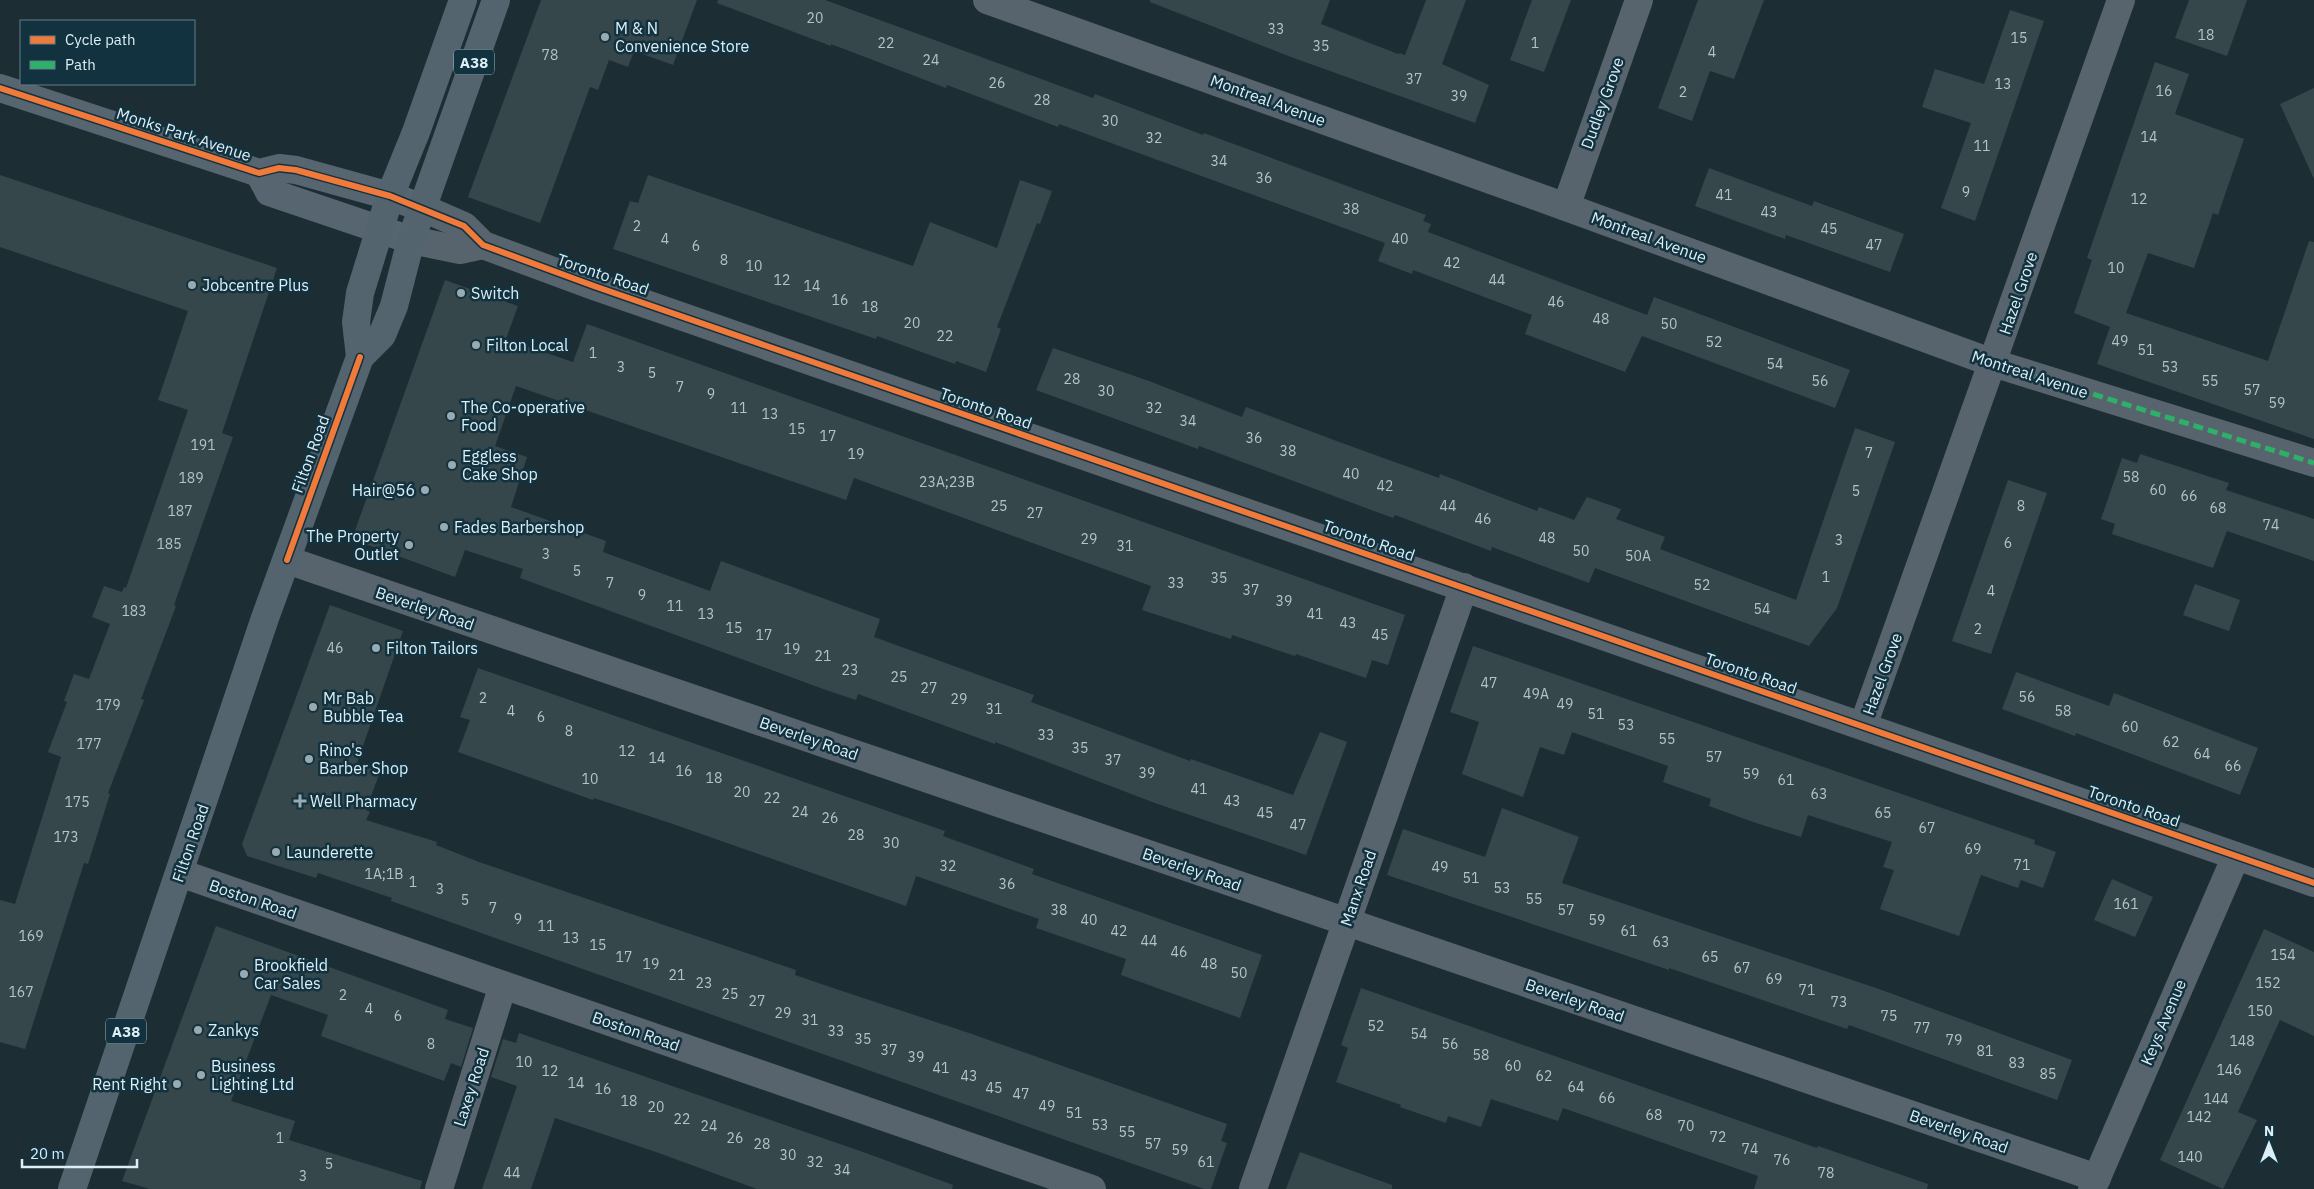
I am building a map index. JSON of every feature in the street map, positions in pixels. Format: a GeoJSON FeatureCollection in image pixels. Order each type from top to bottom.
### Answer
{"type":"FeatureCollection","features":[{"type":"Feature","properties":{"kind":"main road","name":"Filton Road"},"geometry":{"type":"LineString","coordinates":[[360,357],[356,322],[360,293],[390,196],[416,132],[463,0]]}},
{"type":"Feature","properties":{"kind":"main road","name":"Filton Road"},"geometry":{"type":"LineString","coordinates":[[72,1189],[265,618],[360,357],[382,335],[391,313],[411,240],[496,0]]}},
{"type":"Feature","properties":{"kind":"street","name":"Montreal Avenue"},"geometry":{"type":"LineString","coordinates":[[988,0],[1566,206],[1993,363],[2314,462]]}},
{"type":"Feature","properties":{"kind":"street","name":"Dudley Grove"},"geometry":{"type":"LineString","coordinates":[[1566,206],[1639,0]]}},
{"type":"Feature","properties":{"kind":"street","name":"Hazel Grove"},"geometry":{"type":"LineString","coordinates":[[1863,726],[2122,0]]}},
{"type":"Feature","properties":{"kind":"street","name":"Monks Park Avenue"},"geometry":{"type":"LineString","coordinates":[[0,88],[259,173],[279,168],[296,170],[390,196]]}},
{"type":"Feature","properties":{"kind":"street","name":"Monks Park Avenue"},"geometry":{"type":"LineString","coordinates":[[259,173],[269,192],[380,229]]}},
{"type":"Feature","properties":{"kind":"street"},"geometry":{"type":"LineString","coordinates":[[390,196],[423,208]]}},
{"type":"Feature","properties":{"kind":"street","name":"Toronto Road"},"geometry":{"type":"LineString","coordinates":[[423,208],[464,226],[483,246],[594,286],[2314,882]]}},
{"type":"Feature","properties":{"kind":"street"},"geometry":{"type":"LineString","coordinates":[[380,229],[411,240]]}},
{"type":"Feature","properties":{"kind":"street","name":"Toronto Road"},"geometry":{"type":"LineString","coordinates":[[411,240],[460,250],[483,246]]}},
{"type":"Feature","properties":{"kind":"street","name":"Beverley Road"},"geometry":{"type":"LineString","coordinates":[[287,560],[1347,922],[2094,1184]]}},
{"type":"Feature","properties":{"kind":"street","name":"Manx Road"},"geometry":{"type":"LineString","coordinates":[[1253,1189],[1464,587]]}},
{"type":"Feature","properties":{"kind":"street","name":"Keys Avenue"},"geometry":{"type":"LineString","coordinates":[[2094,1184],[2236,856]]}},
{"type":"Feature","properties":{"kind":"street","name":"Boston Road"},"geometry":{"type":"LineString","coordinates":[[180,873],[1092,1189]]}},
{"type":"Feature","properties":{"kind":"street","name":"Laxey Road"},"geometry":{"type":"LineString","coordinates":[[439,1189],[503,985]]}},
{"type":"Feature","properties":{"kind":"building"},"geometry":{"type":"Polygon","coordinates":[[[541,0],[697,0],[673,65],[634,51],[628,67],[609,60],[598,90],[590,87],[540,223],[468,197],[541,0]]]}},
{"type":"Feature","properties":{"kind":"building"},"geometry":{"type":"Polygon","coordinates":[[[718,0],[825,0],[1093,98],[1095,94],[1426,215],[1423,221],[1431,224],[1428,232],[1647,315],[1654,297],[1850,370],[1835,408],[1642,336],[1625,372],[1525,334],[1532,315],[1413,270],[1412,274],[1378,261],[1385,243],[1059,124],[1058,127],[947,85],[946,88],[717,3],[718,0]]]}},
{"type":"Feature","properties":{"kind":"building"},"geometry":{"type":"Polygon","coordinates":[[[1150,0],[1330,0],[1321,24],[1405,55],[1426,0],[1466,0],[1442,64],[1489,85],[1475,123],[1291,57],[1150,2],[1150,0]]]}},
{"type":"Feature","properties":{"kind":"building"},"geometry":{"type":"Polygon","coordinates":[[[1532,0],[1571,0],[1544,72],[1510,60],[1532,0]]]}},
{"type":"Feature","properties":{"kind":"building"},"geometry":{"type":"Polygon","coordinates":[[[1698,0],[1764,0],[1734,79],[1710,71],[1692,121],[1658,108],[1698,0]]]}},
{"type":"Feature","properties":{"kind":"building"},"geometry":{"type":"Polygon","coordinates":[[[2189,0],[2247,0],[2227,56],[2175,38],[2189,0]]]}},
{"type":"Feature","properties":{"kind":"building"},"geometry":{"type":"Polygon","coordinates":[[[2010,10],[2044,21],[1975,221],[1941,208],[1971,123],[1922,107],[1935,69],[1984,84],[2010,10]]]}},
{"type":"Feature","properties":{"kind":"building"},"geometry":{"type":"Polygon","coordinates":[[[2155,62],[2189,74],[2175,114],[2244,139],[2218,215],[2213,213],[2194,268],[2148,253],[2126,313],[2268,361],[2309,241],[2314,242],[2314,439],[2097,364],[2110,327],[2074,313],[2092,260],[2087,258],[2155,62]]]}},
{"type":"Feature","properties":{"kind":"building"},"geometry":{"type":"Polygon","coordinates":[[[2314,88],[2314,179],[2280,104],[2314,88]]]}},
{"type":"Feature","properties":{"kind":"building"},"geometry":{"type":"Polygon","coordinates":[[[1709,168],[1812,206],[1814,201],[1904,234],[1890,272],[1786,235],[1785,239],[1695,206],[1709,168]]]}},
{"type":"Feature","properties":{"kind":"building"},"geometry":{"type":"Polygon","coordinates":[[[0,175],[277,268],[222,433],[233,437],[174,605],[176,606],[141,699],[144,700],[108,793],[110,794],[88,864],[84,863],[25,1049],[0,1042],[0,900],[15,904],[61,757],[48,752],[67,702],[64,701],[74,674],[89,679],[110,624],[92,617],[104,586],[122,592],[124,587],[126,588],[188,410],[158,400],[188,311],[0,247],[0,175]]]}},
{"type":"Feature","properties":{"kind":"building"},"geometry":{"type":"Polygon","coordinates":[[[648,175],[913,266],[930,222],[997,248],[1020,180],[1052,191],[1040,224],[1037,223],[997,327],[1001,329],[986,372],[956,361],[955,364],[877,336],[876,339],[613,249],[630,201],[638,203],[648,175]]]}},
{"type":"Feature","properties":{"kind":"building"},"geometry":{"type":"Polygon","coordinates":[[[445,280],[518,306],[506,339],[573,362],[587,324],[1405,615],[1388,665],[1372,660],[1366,678],[1296,654],[1295,656],[1232,635],[1231,639],[1142,610],[1151,586],[854,478],[846,500],[516,386],[495,446],[527,457],[511,507],[606,541],[603,552],[710,591],[721,561],[880,619],[874,637],[1034,695],[1031,702],[1190,761],[1191,759],[1293,795],[1320,732],[1347,742],[1306,855],[1155,803],[995,742],[995,744],[858,694],[856,700],[826,690],[520,578],[523,569],[465,550],[455,577],[352,539],[445,280]]]}},
{"type":"Feature","properties":{"kind":"building"},"geometry":{"type":"Polygon","coordinates":[[[1053,348],[1149,381],[1242,417],[1246,407],[1439,478],[1440,474],[1537,511],[1539,507],[1574,520],[1587,497],[1621,509],[1616,519],[1665,537],[1660,549],[1796,600],[1855,428],[1895,442],[1837,608],[1809,646],[1595,568],[1589,583],[1492,547],[1491,551],[1395,515],[1393,518],[1199,446],[1198,449],[1036,390],[1053,348]]]}},
{"type":"Feature","properties":{"kind":"building"},"geometry":{"type":"Polygon","coordinates":[[[2140,454],[2229,483],[2226,490],[2314,519],[2314,561],[2227,531],[2213,568],[2112,534],[2115,524],[2101,519],[2122,458],[2137,463],[2140,454]]]}},
{"type":"Feature","properties":{"kind":"building"},"geometry":{"type":"Polygon","coordinates":[[[2008,480],[2047,493],[1991,654],[1952,641],[2008,480]]]}},
{"type":"Feature","properties":{"kind":"building"},"geometry":{"type":"Polygon","coordinates":[[[2195,584],[2240,600],[2229,631],[2183,615],[2195,584]]]}},
{"type":"Feature","properties":{"kind":"building"},"geometry":{"type":"Polygon","coordinates":[[[330,605],[403,631],[357,763],[380,772],[366,810],[370,812],[366,820],[437,842],[436,845],[479,862],[796,970],[795,975],[969,1033],[1227,1124],[1221,1141],[1227,1143],[1211,1189],[1204,1189],[391,901],[392,898],[318,873],[316,878],[247,856],[242,844],[330,605]]]}},
{"type":"Feature","properties":{"kind":"building"},"geometry":{"type":"Polygon","coordinates":[[[1473,646],[2035,840],[2034,844],[2056,852],[2043,888],[2021,880],[2018,888],[1981,875],[1959,936],[1880,909],[1894,870],[1883,867],[1892,842],[1808,815],[1801,837],[1753,822],[1709,806],[1711,799],[1663,782],[1668,766],[1572,732],[1564,755],[1540,747],[1523,797],[1462,774],[1479,722],[1450,712],[1473,646]]]}},
{"type":"Feature","properties":{"kind":"building"},"geometry":{"type":"Polygon","coordinates":[[[478,668],[945,831],[943,836],[1034,869],[1032,874],[1262,955],[1240,1018],[1121,975],[1126,959],[1036,928],[1039,919],[916,876],[906,906],[670,823],[594,798],[593,800],[458,752],[470,720],[460,717],[478,668]]]}},
{"type":"Feature","properties":{"kind":"building"},"geometry":{"type":"Polygon","coordinates":[[[2016,672],[2109,706],[2114,693],[2258,748],[2240,795],[2076,733],[2075,736],[2002,709],[2016,672]]]}},
{"type":"Feature","properties":{"kind":"building"},"geometry":{"type":"Polygon","coordinates":[[[1502,808],[1579,837],[1562,883],[1879,989],[2072,1060],[2057,1100],[1849,1025],[1847,1029],[1387,875],[1403,829],[1485,857],[1502,808]]]}},
{"type":"Feature","properties":{"kind":"building"},"geometry":{"type":"Polygon","coordinates":[[[2112,879],[2153,897],[2135,937],[2094,920],[2112,879]]]}},
{"type":"Feature","properties":{"kind":"building"},"geometry":{"type":"Polygon","coordinates":[[[216,926],[448,1010],[445,1019],[473,1028],[461,1067],[451,1063],[444,1081],[321,1036],[328,1015],[271,995],[231,1101],[295,1121],[289,1140],[422,1181],[420,1189],[150,1189],[122,1181],[216,926]]]}},
{"type":"Feature","properties":{"kind":"building"},"geometry":{"type":"Polygon","coordinates":[[[2264,929],[2314,952],[2314,1036],[2280,1020],[2238,1112],[2257,1120],[2223,1189],[2160,1160],[2264,929]]]}},
{"type":"Feature","properties":{"kind":"building"},"geometry":{"type":"Polygon","coordinates":[[[1361,988],[1817,1148],[1818,1146],[1928,1184],[1927,1189],[1754,1189],[1758,1176],[1563,1108],[1558,1121],[1491,1099],[1481,1127],[1448,1116],[1446,1123],[1400,1107],[1401,1105],[1336,1082],[1348,1048],[1341,1045],[1361,988]]]}},
{"type":"Feature","properties":{"kind":"building"},"geometry":{"type":"Polygon","coordinates":[[[519,1033],[863,1152],[953,1185],[952,1189],[757,1189],[555,1118],[531,1189],[482,1189],[517,1086],[491,1077],[503,1039],[516,1043],[519,1033]]]}},
{"type":"Feature","properties":{"kind":"building"},"geometry":{"type":"Polygon","coordinates":[[[1300,1152],[1392,1185],[1392,1189],[1286,1189],[1300,1152]]]}},
{"type":"Feature","properties":{"kind":"marked path"},"geometry":{"type":"LineString","coordinates":[[1993,363],[2314,463]]}},
{"type":"Feature","properties":{"kind":"cycle path"},"geometry":{"type":"LineString","coordinates":[[0,88],[259,173],[279,168],[296,170],[390,196],[464,226],[483,245],[594,286],[2314,883]]}},
{"type":"Feature","properties":{"kind":"cycle path"},"geometry":{"type":"LineString","coordinates":[[287,560],[360,357]]}},
{"type":"Feature","properties":{"kind":"place","name":"M & N Convenience Store"},"geometry":{"type":"Point","coordinates":[605,37]}},
{"type":"Feature","properties":{"kind":"place","name":"Jobcentre Plus"},"geometry":{"type":"Point","coordinates":[192,285]}},
{"type":"Feature","properties":{"kind":"place","name":"Switch"},"geometry":{"type":"Point","coordinates":[461,293]}},
{"type":"Feature","properties":{"kind":"place","name":"Filton Local"},"geometry":{"type":"Point","coordinates":[476,345]}},
{"type":"Feature","properties":{"kind":"place","name":"The Co-operative Food"},"geometry":{"type":"Point","coordinates":[451,416]}},
{"type":"Feature","properties":{"kind":"place","name":"Eggless Cake Shop"},"geometry":{"type":"Point","coordinates":[452,465]}},
{"type":"Feature","properties":{"kind":"place","name":"Hair@56"},"geometry":{"type":"Point","coordinates":[425,490]}},
{"type":"Feature","properties":{"kind":"place","name":"Fades Barbershop"},"geometry":{"type":"Point","coordinates":[444,527]}},
{"type":"Feature","properties":{"kind":"place","name":"The Property Outlet"},"geometry":{"type":"Point","coordinates":[409,545]}},
{"type":"Feature","properties":{"kind":"place","name":"Filton Tailors"},"geometry":{"type":"Point","coordinates":[376,648]}},
{"type":"Feature","properties":{"kind":"place","name":"Mr Bab Bubble Tea"},"geometry":{"type":"Point","coordinates":[313,707]}},
{"type":"Feature","properties":{"kind":"place","name":"Rino's Barber Shop"},"geometry":{"type":"Point","coordinates":[309,759]}},
{"type":"Feature","properties":{"kind":"place","name":"Well Pharmacy"},"geometry":{"type":"Point","coordinates":[300,801]}},
{"type":"Feature","properties":{"kind":"place","name":"Launderette"},"geometry":{"type":"Point","coordinates":[276,852]}},
{"type":"Feature","properties":{"kind":"place","name":"Brookfield Car Sales"},"geometry":{"type":"Point","coordinates":[244,974]}},
{"type":"Feature","properties":{"kind":"place","name":"Zankys"},"geometry":{"type":"Point","coordinates":[198,1030]}},
{"type":"Feature","properties":{"kind":"place","name":"Business Lighting Ltd"},"geometry":{"type":"Point","coordinates":[201,1075]}},
{"type":"Feature","properties":{"kind":"place","name":"Rent Right"},"geometry":{"type":"Point","coordinates":[177,1084]}}]}
